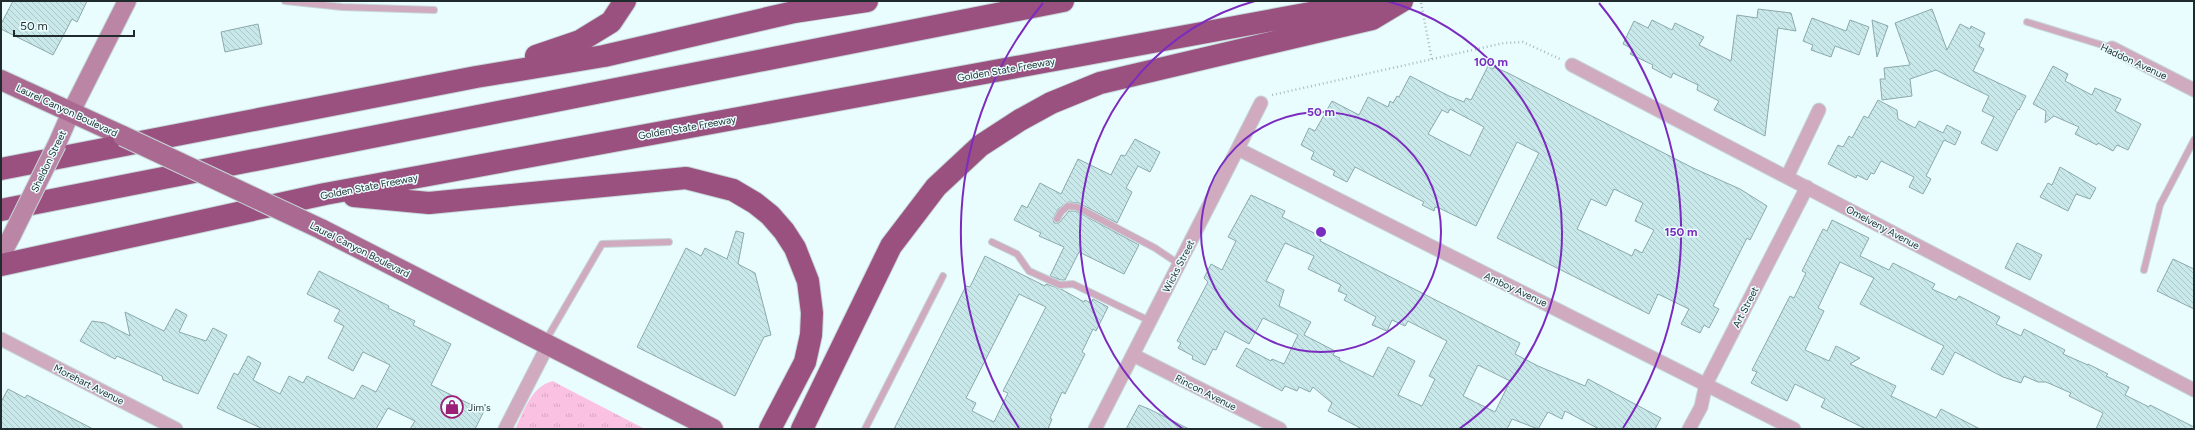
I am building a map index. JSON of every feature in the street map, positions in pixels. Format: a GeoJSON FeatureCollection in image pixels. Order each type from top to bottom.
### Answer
{"type":"FeatureCollection","features":[{"type":"Feature","properties":{"kind":"highway"},"geometry":{"type":"LineString","coordinates":[[476,76],[580,41],[611,22],[625,1]]}},
{"type":"Feature","properties":{"kind":"highway"},"geometry":{"type":"LineString","coordinates":[[1,169],[476,76],[604,56],[794,12],[867,1]]}},
{"type":"Feature","properties":{"kind":"highway"},"geometry":{"type":"LineString","coordinates":[[1,210],[1063,1]]}},
{"type":"Feature","properties":{"kind":"highway","name":"Golden State Freeway"},"geometry":{"type":"LineString","coordinates":[[1,265],[325,194],[1376,1]]}},
{"type":"Feature","properties":{"kind":"highway"},"geometry":{"type":"LineString","coordinates":[[802,429],[891,246],[936,187],[980,146],[1051,102],[1100,83],[1372,18],[1402,1]]}},
{"type":"Feature","properties":{"kind":"highway"},"geometry":{"type":"LineString","coordinates":[[325,194],[430,203],[686,178],[733,190],[755,203],[784,231],[797,253],[808,281],[812,313],[811,335],[805,362],[770,429]]}},
{"type":"Feature","properties":{"kind":"main road","name":"Sheldon Street"},"geometry":{"type":"LineString","coordinates":[[1,256],[127,1]]}},
{"type":"Feature","properties":{"kind":"main road","name":"Laurel Canyon Boulevard"},"geometry":{"type":"LineString","coordinates":[[1,80],[321,229],[714,429]]}},
{"type":"Feature","properties":{"kind":"street","name":"Haddon Avenue"},"geometry":{"type":"LineString","coordinates":[[2112,48],[2194,90]]}},
{"type":"Feature","properties":{"kind":"street","name":"Omelveny Avenue"},"geometry":{"type":"LineString","coordinates":[[1572,65],[2194,390]]}},
{"type":"Feature","properties":{"kind":"street","name":"Wicks Street"},"geometry":{"type":"LineString","coordinates":[[1095,429],[1261,103]]}},
{"type":"Feature","properties":{"kind":"street"},"geometry":{"type":"LineString","coordinates":[[1787,177],[1819,110]]}},
{"type":"Feature","properties":{"kind":"street","name":"Amboy Avenue"},"geometry":{"type":"LineString","coordinates":[[1238,149],[1481,273],[1529,295],[1794,429]]}},
{"type":"Feature","properties":{"kind":"street","name":"Art Street"},"geometry":{"type":"LineString","coordinates":[[1689,429],[1701,407],[1706,384],[1807,188]]}},
{"type":"Feature","properties":{"kind":"street","name":"Morehart Avenue"},"geometry":{"type":"LineString","coordinates":[[1,339],[176,429]]}},
{"type":"Feature","properties":{"kind":"street"},"geometry":{"type":"LineString","coordinates":[[505,429],[546,344]]}},
{"type":"Feature","properties":{"kind":"street","name":"Rincon Avenue"},"geometry":{"type":"LineString","coordinates":[[1133,355],[1280,429]]}},
{"type":"Feature","properties":{"kind":"lane"},"geometry":{"type":"LineString","coordinates":[[285,1],[342,7],[434,10]]}},
{"type":"Feature","properties":{"kind":"lane","name":"Haddon Avenue"},"geometry":{"type":"LineString","coordinates":[[2027,22],[2112,48]]}},
{"type":"Feature","properties":{"kind":"lane"},"geometry":{"type":"LineString","coordinates":[[2144,270],[2160,205],[2194,140]]}},
{"type":"Feature","properties":{"kind":"lane"},"geometry":{"type":"LineString","coordinates":[[1057,219],[1061,212],[1068,206],[1077,207],[1154,248],[1179,264]]}},
{"type":"Feature","properties":{"kind":"lane"},"geometry":{"type":"LineString","coordinates":[[546,344],[602,244],[669,242]]}},
{"type":"Feature","properties":{"kind":"lane"},"geometry":{"type":"LineString","coordinates":[[992,242],[1017,254],[1029,271],[1060,285],[1073,284],[1150,321]]}},
{"type":"Feature","properties":{"kind":"lane"},"geometry":{"type":"LineString","coordinates":[[865,429],[943,276]]}},
{"type":"Feature","properties":{"kind":"path"},"geometry":{"type":"LineString","coordinates":[[1421,1],[1432,60]]}},
{"type":"Feature","properties":{"kind":"path"},"geometry":{"type":"LineString","coordinates":[[1261,103],[1271,95],[1504,43],[1523,42],[1572,65]]}},
{"type":"Feature","properties":{"kind":"green space"},"geometry":{"type":"Polygon","coordinates":[[[553,381],[645,429],[515,429],[534,393],[545,384],[553,381]]]}},
{"type":"Feature","properties":{"kind":"building"},"geometry":{"type":"Polygon","coordinates":[[[13,1],[87,1],[77,22],[72,19],[53,55],[1,29],[1,24],[13,1]]]}},
{"type":"Feature","properties":{"kind":"building"},"geometry":{"type":"Polygon","coordinates":[[[1758,9],[1791,13],[1796,31],[1778,28],[1765,136],[1714,110],[1719,101],[1697,90],[1698,85],[1673,73],[1671,78],[1652,68],[1653,65],[1630,54],[1633,49],[1623,44],[1634,21],[1648,28],[1652,20],[1672,30],[1675,23],[1704,37],[1699,45],[1731,61],[1737,15],[1757,18],[1758,9]]]}},
{"type":"Feature","properties":{"kind":"building"},"geometry":{"type":"Polygon","coordinates":[[[1932,9],[1947,50],[1960,24],[1970,29],[1971,26],[1985,33],[1979,46],[1984,49],[1973,71],[2026,96],[1997,151],[1981,143],[1994,117],[1982,111],[1989,96],[1936,70],[1910,79],[1912,96],[1882,100],[1880,79],[1885,79],[1884,68],[1910,65],[1895,23],[1932,9]]]}},
{"type":"Feature","properties":{"kind":"building"},"geometry":{"type":"Polygon","coordinates":[[[1812,18],[1846,31],[1850,20],[1869,27],[1859,55],[1835,46],[1831,57],[1811,50],[1813,45],[1803,41],[1812,18]]]}},
{"type":"Feature","properties":{"kind":"building"},"geometry":{"type":"Polygon","coordinates":[[[1872,20],[1888,26],[1877,57],[1872,20]]]}},
{"type":"Feature","properties":{"kind":"building"},"geometry":{"type":"Polygon","coordinates":[[[258,24],[262,44],[225,52],[221,32],[258,24]]]}},
{"type":"Feature","properties":{"kind":"building"},"geometry":{"type":"Polygon","coordinates":[[[1488,66],[1493,69],[1494,67],[1693,168],[1740,189],[1767,206],[1750,240],[1747,238],[1713,306],[1719,309],[1709,328],[1704,325],[1700,333],[1681,324],[1689,309],[1658,294],[1649,314],[1497,238],[1539,153],[1517,142],[1476,226],[1439,208],[1435,207],[1434,211],[1422,205],[1424,202],[1355,167],[1347,182],[1333,175],[1335,171],[1311,159],[1314,152],[1301,145],[1309,128],[1315,131],[1332,101],[1359,115],[1368,97],[1388,107],[1390,101],[1393,103],[1397,96],[1399,97],[1410,76],[1464,102],[1466,98],[1471,100],[1488,66]],[[1450,109],[1448,113],[1442,110],[1428,134],[1470,156],[1484,127],[1450,109]],[[1614,189],[1606,206],[1591,199],[1577,229],[1632,256],[1635,249],[1642,253],[1654,230],[1635,221],[1643,203],[1614,189]]]}},
{"type":"Feature","properties":{"kind":"building"},"geometry":{"type":"Polygon","coordinates":[[[2053,66],[2068,74],[2065,81],[2092,95],[2095,88],[2121,99],[2115,111],[2141,124],[2128,150],[2117,145],[2113,151],[2098,143],[2097,145],[2075,134],[2079,127],[2054,116],[2045,123],[2046,111],[2033,104],[2053,66]]]}},
{"type":"Feature","properties":{"kind":"building"},"geometry":{"type":"Polygon","coordinates":[[[1878,100],[1897,110],[1898,119],[1915,128],[1919,121],[1943,133],[1947,125],[1961,132],[1955,145],[1944,140],[1926,176],[1931,179],[1923,194],[1909,187],[1914,177],[1881,161],[1874,174],[1871,173],[1867,180],[1857,175],[1856,178],[1828,164],[1838,145],[1843,147],[1849,136],[1852,138],[1864,116],[1868,118],[1878,100]]]}},
{"type":"Feature","properties":{"kind":"building"},"geometry":{"type":"Polygon","coordinates":[[[1135,139],[1160,152],[1150,172],[1138,166],[1126,188],[1132,192],[1117,223],[1079,203],[1068,202],[1058,209],[1053,219],[1054,223],[1059,223],[1069,211],[1076,211],[1139,245],[1124,274],[1079,252],[1065,280],[1050,276],[1064,247],[1039,236],[1041,233],[1014,220],[1022,205],[1027,208],[1040,183],[1061,194],[1078,159],[1111,175],[1121,155],[1125,156],[1135,139]]]}},
{"type":"Feature","properties":{"kind":"building"},"geometry":{"type":"Polygon","coordinates":[[[2060,167],[2096,188],[2090,199],[2076,194],[2068,211],[2040,197],[2048,183],[2052,185],[2060,167]]]}},
{"type":"Feature","properties":{"kind":"building"},"geometry":{"type":"Polygon","coordinates":[[[1251,195],[1285,211],[1282,217],[1322,237],[1320,241],[1520,343],[1515,354],[1538,366],[1585,386],[1588,379],[1661,418],[1655,429],[1599,429],[1565,411],[1562,419],[1548,412],[1538,429],[1512,419],[1507,429],[1362,429],[1328,411],[1332,403],[1313,387],[1310,392],[1299,387],[1297,391],[1285,386],[1282,391],[1236,366],[1246,348],[1271,361],[1272,359],[1284,364],[1298,335],[1263,318],[1249,344],[1225,331],[1216,350],[1213,349],[1205,365],[1192,359],[1193,356],[1178,348],[1181,343],[1177,341],[1208,282],[1204,278],[1211,264],[1222,270],[1236,241],[1228,237],[1251,195]],[[1285,243],[1266,281],[1284,290],[1279,306],[1311,322],[1304,335],[1335,351],[1333,355],[1340,358],[1339,360],[1373,377],[1388,347],[1415,361],[1398,395],[1422,406],[1435,379],[1429,376],[1447,341],[1408,321],[1405,326],[1392,320],[1387,331],[1372,325],[1376,317],[1344,300],[1347,295],[1338,291],[1341,285],[1308,269],[1314,256],[1285,243]],[[1478,365],[1463,396],[1495,412],[1510,381],[1478,365]]]}},
{"type":"Feature","properties":{"kind":"building"},"geometry":{"type":"Polygon","coordinates":[[[1832,220],[1869,238],[1860,256],[1889,270],[1893,263],[1935,284],[1932,289],[1956,300],[1959,296],[2000,317],[1996,324],[2021,336],[2024,329],[2065,350],[2063,354],[2108,374],[2106,376],[2129,387],[2125,395],[2149,407],[2150,405],[2194,427],[2194,429],[2096,429],[2103,413],[2069,396],[2071,393],[2046,382],[2038,382],[2024,376],[2021,383],[2003,377],[1955,352],[1943,375],[1931,369],[1944,346],[1860,304],[1874,278],[1840,262],[1818,308],[1824,311],[1805,350],[1829,361],[1836,346],[1860,358],[1850,364],[1896,386],[1891,396],[1936,418],[1941,409],[1980,429],[1866,429],[1821,407],[1825,399],[1795,384],[1787,401],[1751,383],[1757,372],[1752,370],[1790,296],[1794,298],[1806,273],[1802,271],[1823,229],[1827,231],[1832,220]]]}},
{"type":"Feature","properties":{"kind":"building"},"geometry":{"type":"Polygon","coordinates":[[[736,231],[744,233],[738,264],[755,273],[771,335],[764,337],[735,396],[637,347],[686,248],[701,256],[705,248],[727,259],[736,231]]]}},
{"type":"Feature","properties":{"kind":"building"},"geometry":{"type":"Polygon","coordinates":[[[2017,243],[2042,255],[2030,280],[2005,268],[2017,243]]]}},
{"type":"Feature","properties":{"kind":"building"},"geometry":{"type":"Polygon","coordinates":[[[985,256],[1045,286],[1046,284],[1061,289],[1084,302],[1085,300],[1091,303],[1093,299],[1108,307],[1096,331],[1093,329],[1082,352],[1085,354],[1065,394],[1062,392],[1050,418],[1052,419],[1048,429],[894,429],[966,286],[970,287],[985,256]],[[1019,294],[966,398],[976,403],[972,411],[994,422],[1008,393],[1003,391],[1046,307],[1019,294]]]}},
{"type":"Feature","properties":{"kind":"building"},"geometry":{"type":"Polygon","coordinates":[[[2173,259],[2194,269],[2194,309],[2157,291],[2173,259]]]}},
{"type":"Feature","properties":{"kind":"building"},"geometry":{"type":"Polygon","coordinates":[[[319,271],[389,306],[388,308],[415,321],[413,325],[451,344],[431,385],[484,411],[475,429],[410,429],[415,421],[388,408],[376,429],[263,429],[217,408],[234,373],[238,375],[248,356],[261,363],[253,380],[280,394],[289,376],[303,383],[307,376],[354,399],[362,385],[376,392],[390,365],[363,352],[353,371],[328,358],[344,326],[334,321],[340,310],[307,294],[319,271]]]}},
{"type":"Feature","properties":{"kind":"building"},"geometry":{"type":"Polygon","coordinates":[[[176,309],[187,315],[179,332],[206,341],[213,328],[227,335],[198,394],[163,380],[162,376],[117,356],[115,359],[80,341],[92,321],[105,323],[130,336],[125,312],[164,331],[176,309]]]}},
{"type":"Feature","properties":{"kind":"building"},"geometry":{"type":"Polygon","coordinates":[[[8,389],[25,398],[27,395],[93,429],[1,429],[1,402],[8,389]]]}},
{"type":"Feature","properties":{"kind":"building"},"geometry":{"type":"Polygon","coordinates":[[[1139,405],[1149,409],[1189,429],[1126,429],[1139,405]]]}},
{"type":"Feature","properties":{"kind":"place","name":"Jim's"},"geometry":{"type":"Point","coordinates":[452,407]}}]}
